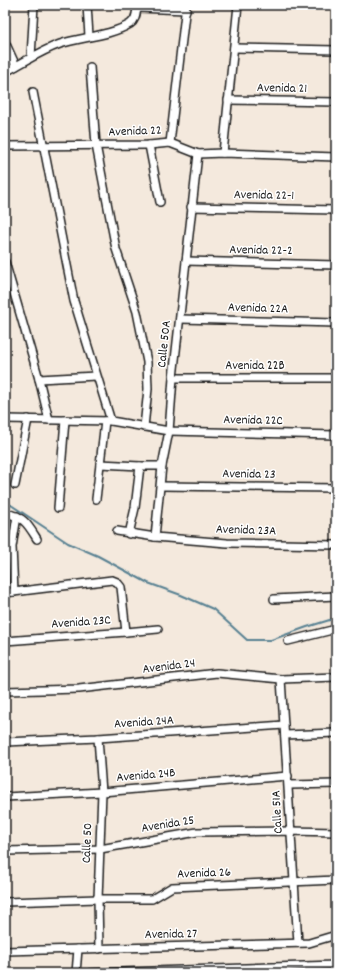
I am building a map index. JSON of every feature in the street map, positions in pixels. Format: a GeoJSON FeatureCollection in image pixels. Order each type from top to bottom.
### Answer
{"type":"FeatureCollection","features":[{"type":"Feature","properties":{"kind":"street"},"geometry":{"type":"LineString","coordinates":[[31,57],[34,5]]}},
{"type":"Feature","properties":{"kind":"street"},"geometry":{"type":"LineString","coordinates":[[87,5],[89,36]]}},
{"type":"Feature","properties":{"kind":"street"},"geometry":{"type":"LineString","coordinates":[[223,153],[238,5]]}},
{"type":"Feature","properties":{"kind":"street"},"geometry":{"type":"LineString","coordinates":[[5,72],[31,57],[60,44],[119,30],[132,23],[135,19],[137,6],[186,8],[170,143]]}},
{"type":"Feature","properties":{"kind":"street"},"geometry":{"type":"LineString","coordinates":[[5,42],[16,66]]}},
{"type":"Feature","properties":{"kind":"street"},"geometry":{"type":"LineString","coordinates":[[234,48],[336,50]]}},
{"type":"Feature","properties":{"kind":"street"},"geometry":{"type":"LineString","coordinates":[[90,67],[96,145],[116,249],[137,312],[147,362],[148,388],[144,427]]}},
{"type":"Feature","properties":{"kind":"street"},"geometry":{"type":"LineString","coordinates":[[33,92],[74,301],[108,421],[100,464],[96,499]]}},
{"type":"Feature","properties":{"kind":"street","name":"Avenida 21"},"geometry":{"type":"LineString","coordinates":[[228,100],[336,102]]}},
{"type":"Feature","properties":{"kind":"street","name":"Avenida 22"},"geometry":{"type":"LineString","coordinates":[[5,146],[149,145],[170,143],[198,154],[223,153],[336,157]]}},
{"type":"Feature","properties":{"kind":"street"},"geometry":{"type":"LineString","coordinates":[[149,145],[160,202]]}},
{"type":"Feature","properties":{"kind":"street","name":"Calle 50A"},"geometry":{"type":"LineString","coordinates":[[155,537],[162,466],[169,431],[173,378],[198,154]]}},
{"type":"Feature","properties":{"kind":"street","name":"Avenida 22-1"},"geometry":{"type":"LineString","coordinates":[[191,207],[336,210]]}},
{"type":"Feature","properties":{"kind":"street","name":"Avenida 22-2"},"geometry":{"type":"LineString","coordinates":[[186,261],[336,265]]}},
{"type":"Feature","properties":{"kind":"street"},"geometry":{"type":"LineString","coordinates":[[5,262],[39,379],[49,420]]}},
{"type":"Feature","properties":{"kind":"street","name":"Avenida 22A"},"geometry":{"type":"LineString","coordinates":[[180,319],[336,323]]}},
{"type":"Feature","properties":{"kind":"street"},"geometry":{"type":"LineString","coordinates":[[39,379],[96,376]]}},
{"type":"Feature","properties":{"kind":"street","name":"Avenida 22B"},"geometry":{"type":"LineString","coordinates":[[173,378],[336,378]]}},
{"type":"Feature","properties":{"kind":"street","name":"Avenida 22C"},"geometry":{"type":"LineString","coordinates":[[5,419],[108,421],[169,431],[336,435]]}},
{"type":"Feature","properties":{"kind":"street"},"geometry":{"type":"LineString","coordinates":[[15,485],[28,419]]}},
{"type":"Feature","properties":{"kind":"street"},"geometry":{"type":"LineString","coordinates":[[58,508],[65,420]]}},
{"type":"Feature","properties":{"kind":"street"},"geometry":{"type":"LineString","coordinates":[[100,464],[162,466]]}},
{"type":"Feature","properties":{"kind":"street"},"geometry":{"type":"LineString","coordinates":[[129,534],[135,508],[140,466]]}},
{"type":"Feature","properties":{"kind":"street","name":"Avenida 23"},"geometry":{"type":"LineString","coordinates":[[161,486],[336,488]]}},
{"type":"Feature","properties":{"kind":"street"},"geometry":{"type":"LineString","coordinates":[[5,513],[18,516],[28,525],[37,539]]}},
{"type":"Feature","properties":{"kind":"street"},"geometry":{"type":"LineString","coordinates":[[14,592],[12,547],[18,516]]}},
{"type":"Feature","properties":{"kind":"street","name":"Avenida 23A"},"geometry":{"type":"LineString","coordinates":[[117,531],[129,534],[227,544],[336,545]]}},
{"type":"Feature","properties":{"kind":"street"},"geometry":{"type":"LineString","coordinates":[[5,593],[112,580],[117,582],[121,587],[126,632]]}},
{"type":"Feature","properties":{"kind":"street"},"geometry":{"type":"LineString","coordinates":[[274,600],[336,596]]}},
{"type":"Feature","properties":{"kind":"street","name":"Avenida 23C"},"geometry":{"type":"LineString","coordinates":[[5,641],[158,629]]}},
{"type":"Feature","properties":{"kind":"street"},"geometry":{"type":"LineString","coordinates":[[288,641],[336,629]]}},
{"type":"Feature","properties":{"kind":"street","name":"Avenida 24"},"geometry":{"type":"LineString","coordinates":[[5,691],[79,689],[217,673],[281,679],[336,677]]}},
{"type":"Feature","properties":{"kind":"street","name":"Calle 51A"},"geometry":{"type":"LineString","coordinates":[[281,679],[298,943]]}},
{"type":"Feature","properties":{"kind":"street","name":"Avenida 24A"},"geometry":{"type":"LineString","coordinates":[[5,742],[98,738],[284,725]]}},
{"type":"Feature","properties":{"kind":"street"},"geometry":{"type":"LineString","coordinates":[[285,734],[336,733]]}},
{"type":"Feature","properties":{"kind":"street","name":"Calle 50"},"geometry":{"type":"LineString","coordinates":[[98,738],[102,792],[98,899],[99,949]]}},
{"type":"Feature","properties":{"kind":"street","name":"Avenida 24B"},"geometry":{"type":"LineString","coordinates":[[5,797],[102,792],[288,776]]}},
{"type":"Feature","properties":{"kind":"street"},"geometry":{"type":"LineString","coordinates":[[289,785],[336,784]]}},
{"type":"Feature","properties":{"kind":"street","name":"Avenida 25"},"geometry":{"type":"LineString","coordinates":[[5,851],[100,849],[197,832],[336,832]]}},
{"type":"Feature","properties":{"kind":"street","name":"Avenida 26"},"geometry":{"type":"LineString","coordinates":[[5,902],[152,899],[172,887],[336,880]]}},
{"type":"Feature","properties":{"kind":"street","name":"Avenida 27"},"geometry":{"type":"LineString","coordinates":[[5,951],[309,943],[336,935]]}},
{"type":"Feature","properties":{"kind":"street"},"geometry":{"type":"LineString","coordinates":[[76,973],[78,949]]}},
{"type":"Feature","properties":{"kind":"street"},"geometry":{"type":"LineString","coordinates":[[92,973],[202,971],[336,965]]}},
{"type":"Feature","properties":{"kind":"waterway"},"geometry":{"type":"LineString","coordinates":[[5,501],[68,543],[98,556],[148,583],[213,609],[247,640],[271,640],[336,618]]}}]}
